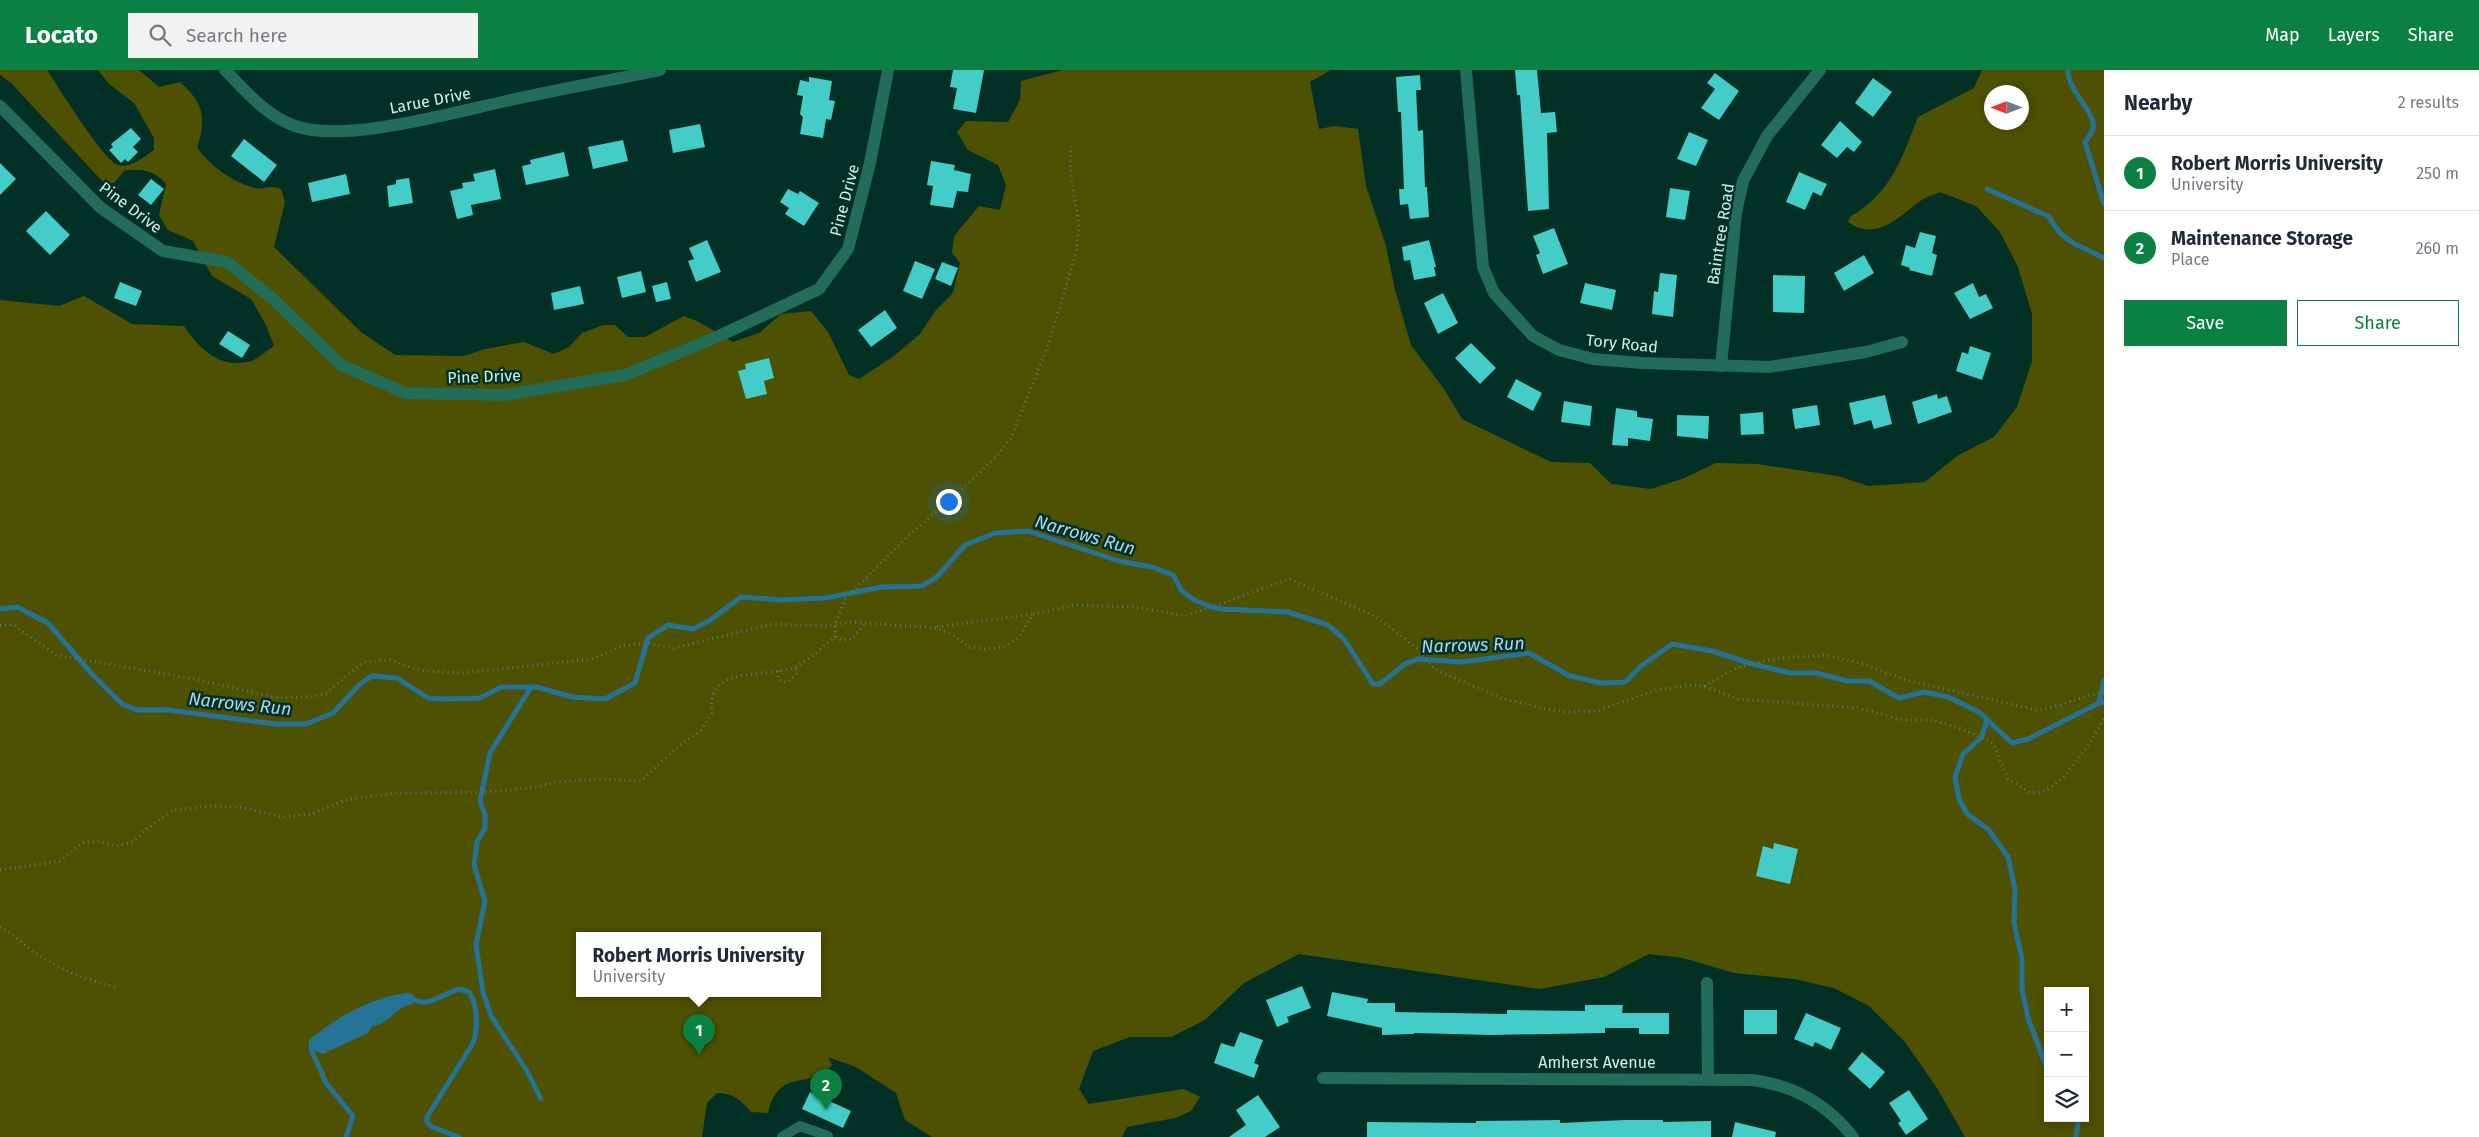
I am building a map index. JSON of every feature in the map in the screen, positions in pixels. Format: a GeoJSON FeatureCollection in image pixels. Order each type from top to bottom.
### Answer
{"type":"FeatureCollection","features":[{"type":"Feature","properties":{"kind":"street","name":"Larue Drive"},"geometry":{"type":"LineString","coordinates":[[225,70],[255,100],[282,121],[296,127],[327,132],[389,125],[660,70]]}},
{"type":"Feature","properties":{"kind":"street","name":"Pine Drive"},"geometry":{"type":"LineString","coordinates":[[0,106],[101,208],[163,251],[227,262],[273,299],[341,365],[405,393],[505,395],[625,375],[719,336],[819,289],[848,249],[870,163],[888,70]]}},
{"type":"Feature","properties":{"kind":"street","name":"Tory Road"},"geometry":{"type":"LineString","coordinates":[[1466,70],[1483,267],[1494,293],[1532,336],[1559,350],[1594,359],[1769,367],[1866,352],[1902,342]]}},
{"type":"Feature","properties":{"kind":"street","name":"Baintree Road"},"geometry":{"type":"LineString","coordinates":[[1721,366],[1736,213],[1743,181],[1768,136],[1820,70]]}},
{"type":"Feature","properties":{"kind":"street"},"geometry":{"type":"LineString","coordinates":[[1707,983],[1708,1078]]}},
{"type":"Feature","properties":{"kind":"street","name":"Amherst Avenue"},"geometry":{"type":"LineString","coordinates":[[1323,1078],[1708,1078],[1752,1080],[1786,1086],[1818,1102],[1853,1137]]}},
{"type":"Feature","properties":{"kind":"lane"},"geometry":{"type":"LineString","coordinates":[[782,1137],[800,1126],[828,1136]]}},
{"type":"Feature","properties":{"kind":"path"},"geometry":{"type":"LineString","coordinates":[[835,637],[835,625],[845,599],[908,536],[996,457],[1011,438],[1049,343],[1076,252],[1079,226],[1070,170],[1071,146]]}},
{"type":"Feature","properties":{"kind":"path"},"geometry":{"type":"LineString","coordinates":[[0,624],[14,625],[56,655],[194,678],[278,698],[310,697],[326,693],[364,662],[390,660],[422,671],[461,674],[593,659],[624,645],[648,644],[674,648],[773,624],[835,625],[850,622],[936,628],[1033,614],[1077,604],[1135,606],[1186,616],[1289,579],[1378,617],[1419,650],[1434,669],[1501,698],[1565,712],[1597,711],[1657,690],[1693,685],[1703,686],[1738,699],[1858,708],[1902,720],[1932,720],[1959,728],[1992,743],[2008,779],[2031,793],[2046,791],[2063,778],[2089,745],[2104,718]]}},
{"type":"Feature","properties":{"kind":"path"},"geometry":{"type":"LineString","coordinates":[[936,628],[955,636],[968,646],[986,649],[1004,647],[1019,637],[1033,614]]}},
{"type":"Feature","properties":{"kind":"path"},"geometry":{"type":"LineString","coordinates":[[835,637],[842,640],[852,639],[864,624]]}},
{"type":"Feature","properties":{"kind":"path"},"geometry":{"type":"LineString","coordinates":[[0,870],[60,861],[82,843],[96,841],[117,846],[133,842],[144,831],[174,810],[212,806],[239,807],[284,817],[312,814],[345,800],[396,793],[488,792],[536,787],[556,782],[599,779],[641,781],[680,746],[700,732],[712,714],[710,700],[717,685],[734,677],[779,671],[796,666],[835,637]]}},
{"type":"Feature","properties":{"kind":"path"},"geometry":{"type":"LineString","coordinates":[[1703,686],[1745,665],[1779,658],[1826,655],[1860,663],[1906,680],[2036,710],[2048,709],[2087,694],[2104,693]]}},
{"type":"Feature","properties":{"kind":"path"},"geometry":{"type":"LineString","coordinates":[[779,671],[778,678],[782,682],[788,682],[797,674],[796,666]]}},
{"type":"Feature","properties":{"kind":"path"},"geometry":{"type":"LineString","coordinates":[[0,927],[13,933],[35,953],[76,976],[115,987]]}},
{"type":"Feature","properties":{"kind":"shaded area"},"geometry":{"type":"Polygon","coordinates":[[[0,70],[47,70],[80,121],[109,158],[121,166],[136,162],[154,150],[154,138],[134,103],[109,84],[98,70],[139,70],[159,87],[180,82],[194,97],[201,111],[202,127],[197,147],[202,154],[230,178],[247,186],[281,189],[285,202],[274,247],[361,332],[395,355],[464,356],[485,349],[524,342],[554,354],[569,347],[582,333],[603,325],[615,325],[628,337],[645,337],[684,316],[697,321],[733,342],[759,333],[781,314],[811,311],[828,332],[849,375],[859,379],[894,356],[920,334],[936,310],[953,293],[960,263],[952,253],[954,236],[979,206],[1000,210],[1006,185],[998,165],[968,150],[957,132],[966,121],[1008,122],[1020,100],[1021,81],[1062,70],[1331,70],[1310,82],[1319,129],[1335,126],[1358,129],[1366,186],[1386,246],[1395,290],[1411,345],[1444,389],[1462,419],[1551,462],[1590,463],[1611,484],[1651,489],[1682,479],[1716,463],[1757,464],[1838,476],[1868,486],[1925,482],[1957,456],[1994,437],[2017,407],[2032,361],[2032,314],[2018,267],[2000,232],[1976,206],[1940,192],[1921,200],[1895,220],[1877,228],[1858,227],[1848,222],[1850,217],[1876,197],[1885,186],[1900,161],[1918,117],[1974,88],[1982,70],[2104,70],[2104,1137],[1965,1137],[1937,1088],[1905,1042],[1869,1006],[1834,988],[1794,979],[1734,973],[1683,958],[1649,954],[1604,977],[1540,989],[1299,954],[1244,983],[1205,1020],[1171,1037],[1130,1037],[1093,1051],[1079,1089],[1089,1104],[1184,1089],[1200,1097],[1191,1111],[1175,1118],[1127,1127],[1122,1137],[932,1137],[905,1120],[896,1093],[856,1067],[828,1057],[832,1065],[823,1073],[795,1081],[780,1089],[773,1098],[768,1113],[751,1112],[736,1098],[728,1094],[717,1093],[707,1103],[702,1137],[0,1137],[0,300],[59,306],[84,296],[132,324],[184,326],[203,349],[218,359],[227,362],[250,361],[274,346],[266,325],[251,299],[212,276],[193,241],[168,230],[159,215],[166,184],[157,175],[148,171],[125,170],[114,183],[104,183],[11,83],[0,75],[0,70]]]}},
{"type":"Feature","properties":{"kind":"water"},"geometry":{"type":"Polygon","coordinates":[[[414,994],[413,1004],[402,1008],[378,1025],[372,1026],[368,1033],[323,1054],[309,1048],[309,1040],[331,1023],[355,1009],[393,995],[414,994]]]}},
{"type":"Feature","properties":{"kind":"building"},"geometry":{"type":"Polygon","coordinates":[[[953,70],[984,70],[976,113],[953,109],[957,88],[950,87],[953,70]]]}},
{"type":"Feature","properties":{"kind":"building"},"geometry":{"type":"Polygon","coordinates":[[[1515,70],[1537,70],[1541,113],[1555,112],[1557,132],[1547,133],[1549,209],[1528,211],[1520,95],[1517,95],[1515,70]]]}},
{"type":"Feature","properties":{"kind":"building"},"geometry":{"type":"Polygon","coordinates":[[[1715,73],[1739,91],[1719,120],[1701,108],[1715,89],[1707,83],[1715,73]]]}},
{"type":"Feature","properties":{"kind":"building"},"geometry":{"type":"Polygon","coordinates":[[[1420,75],[1421,90],[1416,90],[1418,131],[1423,130],[1425,187],[1427,187],[1429,217],[1410,219],[1408,204],[1400,205],[1399,189],[1404,189],[1401,112],[1398,112],[1396,77],[1420,75]]]}},
{"type":"Feature","properties":{"kind":"building"},"geometry":{"type":"Polygon","coordinates":[[[809,77],[832,81],[829,100],[835,101],[831,120],[826,119],[823,138],[800,134],[803,117],[800,114],[803,96],[797,95],[800,80],[809,82],[809,77]]]}},
{"type":"Feature","properties":{"kind":"building"},"geometry":{"type":"Polygon","coordinates":[[[1873,78],[1892,92],[1873,117],[1855,103],[1873,78]]]}},
{"type":"Feature","properties":{"kind":"building"},"geometry":{"type":"Polygon","coordinates":[[[1840,121],[1862,142],[1854,152],[1847,147],[1837,158],[1821,145],[1840,121]]]}},
{"type":"Feature","properties":{"kind":"building"},"geometry":{"type":"Polygon","coordinates":[[[700,124],[705,147],[673,153],[669,130],[700,124]]]}},
{"type":"Feature","properties":{"kind":"building"},"geometry":{"type":"Polygon","coordinates":[[[131,128],[141,139],[133,147],[138,152],[128,162],[125,159],[121,163],[109,150],[113,147],[111,144],[131,128]]]}},
{"type":"Feature","properties":{"kind":"building"},"geometry":{"type":"Polygon","coordinates":[[[1689,132],[1708,140],[1696,166],[1677,159],[1689,132]]]}},
{"type":"Feature","properties":{"kind":"building"},"geometry":{"type":"Polygon","coordinates":[[[244,139],[277,165],[264,182],[231,156],[244,139]]]}},
{"type":"Feature","properties":{"kind":"building"},"geometry":{"type":"Polygon","coordinates":[[[623,140],[628,161],[593,169],[588,147],[623,140]]]}},
{"type":"Feature","properties":{"kind":"building"},"geometry":{"type":"Polygon","coordinates":[[[564,152],[569,176],[526,185],[522,166],[531,164],[530,160],[564,152]]]}},
{"type":"Feature","properties":{"kind":"building"},"geometry":{"type":"Polygon","coordinates":[[[931,161],[955,165],[954,170],[971,174],[968,192],[957,191],[953,208],[930,205],[933,186],[927,185],[931,161]]]}},
{"type":"Feature","properties":{"kind":"building"},"geometry":{"type":"Polygon","coordinates":[[[0,163],[16,179],[0,195],[0,163]]]}},
{"type":"Feature","properties":{"kind":"building"},"geometry":{"type":"Polygon","coordinates":[[[495,169],[501,199],[471,205],[473,215],[457,219],[450,191],[463,188],[462,183],[475,181],[473,174],[495,169]]]}},
{"type":"Feature","properties":{"kind":"building"},"geometry":{"type":"Polygon","coordinates":[[[1799,172],[1827,184],[1821,196],[1813,192],[1805,210],[1786,202],[1799,172]]]}},
{"type":"Feature","properties":{"kind":"building"},"geometry":{"type":"Polygon","coordinates":[[[346,174],[350,194],[312,202],[308,183],[346,174]]]}},
{"type":"Feature","properties":{"kind":"building"},"geometry":{"type":"Polygon","coordinates":[[[409,178],[413,203],[389,207],[387,186],[396,184],[396,180],[409,178]]]}},
{"type":"Feature","properties":{"kind":"building"},"geometry":{"type":"Polygon","coordinates":[[[151,179],[164,189],[151,205],[138,195],[151,179]]]}},
{"type":"Feature","properties":{"kind":"building"},"geometry":{"type":"Polygon","coordinates":[[[1670,188],[1690,191],[1685,220],[1666,217],[1670,188]]]}},
{"type":"Feature","properties":{"kind":"building"},"geometry":{"type":"Polygon","coordinates":[[[788,189],[798,194],[800,191],[819,203],[804,226],[785,214],[789,208],[780,202],[788,189]]]}},
{"type":"Feature","properties":{"kind":"building"},"geometry":{"type":"Polygon","coordinates":[[[46,211],[70,235],[50,255],[26,231],[46,211]]]}},
{"type":"Feature","properties":{"kind":"building"},"geometry":{"type":"Polygon","coordinates":[[[1554,228],[1568,264],[1543,274],[1536,255],[1540,253],[1533,236],[1554,228]]]}},
{"type":"Feature","properties":{"kind":"building"},"geometry":{"type":"Polygon","coordinates":[[[1920,232],[1936,236],[1932,253],[1937,255],[1932,276],[1909,270],[1910,268],[1901,265],[1906,245],[1915,248],[1920,232]]]}},
{"type":"Feature","properties":{"kind":"building"},"geometry":{"type":"Polygon","coordinates":[[[707,240],[721,272],[696,282],[688,261],[694,259],[689,248],[707,240]]]}},
{"type":"Feature","properties":{"kind":"building"},"geometry":{"type":"Polygon","coordinates":[[[1429,240],[1436,267],[1434,267],[1436,276],[1414,280],[1410,260],[1404,261],[1402,247],[1429,240]]]}},
{"type":"Feature","properties":{"kind":"building"},"geometry":{"type":"Polygon","coordinates":[[[1864,255],[1874,273],[1844,291],[1834,273],[1864,255]]]}},
{"type":"Feature","properties":{"kind":"building"},"geometry":{"type":"Polygon","coordinates":[[[915,261],[935,269],[922,299],[903,291],[915,261]]]}},
{"type":"Feature","properties":{"kind":"building"},"geometry":{"type":"Polygon","coordinates":[[[942,262],[958,268],[951,286],[935,279],[942,262]]]}},
{"type":"Feature","properties":{"kind":"building"},"geometry":{"type":"Polygon","coordinates":[[[641,271],[646,292],[622,298],[617,277],[641,271]]]}},
{"type":"Feature","properties":{"kind":"building"},"geometry":{"type":"Polygon","coordinates":[[[1660,273],[1677,275],[1673,317],[1652,314],[1654,291],[1658,292],[1660,273]]]}},
{"type":"Feature","properties":{"kind":"building"},"geometry":{"type":"Polygon","coordinates":[[[1773,275],[1805,276],[1804,313],[1773,312],[1773,275]]]}},
{"type":"Feature","properties":{"kind":"building"},"geometry":{"type":"Polygon","coordinates":[[[120,282],[142,291],[136,306],[114,298],[120,282]]]}},
{"type":"Feature","properties":{"kind":"building"},"geometry":{"type":"Polygon","coordinates":[[[667,282],[671,299],[656,302],[652,286],[667,282]]]}},
{"type":"Feature","properties":{"kind":"building"},"geometry":{"type":"Polygon","coordinates":[[[1585,283],[1616,290],[1612,310],[1580,303],[1585,283]]]}},
{"type":"Feature","properties":{"kind":"building"},"geometry":{"type":"Polygon","coordinates":[[[1973,283],[1979,297],[1986,294],[1993,308],[1970,319],[1954,293],[1973,283]]]}},
{"type":"Feature","properties":{"kind":"building"},"geometry":{"type":"Polygon","coordinates":[[[580,286],[584,304],[554,310],[551,293],[580,286]]]}},
{"type":"Feature","properties":{"kind":"building"},"geometry":{"type":"Polygon","coordinates":[[[1443,293],[1458,323],[1438,334],[1424,303],[1443,293]]]}},
{"type":"Feature","properties":{"kind":"building"},"geometry":{"type":"Polygon","coordinates":[[[885,310],[897,328],[871,347],[858,330],[885,310]]]}},
{"type":"Feature","properties":{"kind":"building"},"geometry":{"type":"Polygon","coordinates":[[[228,331],[250,345],[242,358],[219,344],[228,331]]]}},
{"type":"Feature","properties":{"kind":"building"},"geometry":{"type":"Polygon","coordinates":[[[1471,343],[1496,368],[1480,384],[1455,358],[1471,343]]]}},
{"type":"Feature","properties":{"kind":"building"},"geometry":{"type":"Polygon","coordinates":[[[1970,346],[1991,353],[1982,380],[1956,371],[1962,352],[1968,354],[1970,346]]]}},
{"type":"Feature","properties":{"kind":"building"},"geometry":{"type":"Polygon","coordinates":[[[769,358],[774,378],[764,381],[767,394],[746,399],[738,371],[746,369],[745,364],[769,358]]]}},
{"type":"Feature","properties":{"kind":"building"},"geometry":{"type":"Polygon","coordinates":[[[1516,379],[1542,393],[1533,411],[1507,397],[1516,379]]]}},
{"type":"Feature","properties":{"kind":"building"},"geometry":{"type":"Polygon","coordinates":[[[1937,394],[1938,399],[1947,396],[1952,412],[1918,424],[1912,402],[1937,394]]]}},
{"type":"Feature","properties":{"kind":"building"},"geometry":{"type":"Polygon","coordinates":[[[1885,395],[1892,424],[1874,429],[1871,420],[1854,425],[1849,403],[1885,395]]]}},
{"type":"Feature","properties":{"kind":"building"},"geometry":{"type":"Polygon","coordinates":[[[1564,401],[1592,406],[1590,426],[1561,422],[1564,401]]]}},
{"type":"Feature","properties":{"kind":"building"},"geometry":{"type":"Polygon","coordinates":[[[1817,405],[1820,425],[1795,429],[1792,409],[1817,405]]]}},
{"type":"Feature","properties":{"kind":"building"},"geometry":{"type":"Polygon","coordinates":[[[1616,408],[1637,411],[1637,417],[1653,419],[1650,441],[1628,438],[1628,446],[1612,445],[1616,408]]]}},
{"type":"Feature","properties":{"kind":"building"},"geometry":{"type":"Polygon","coordinates":[[[1763,412],[1764,434],[1741,435],[1740,414],[1763,412]]]}},
{"type":"Feature","properties":{"kind":"building"},"geometry":{"type":"Polygon","coordinates":[[[1677,415],[1709,416],[1708,439],[1677,436],[1677,415]]]}},
{"type":"Feature","properties":{"kind":"building"},"geometry":{"type":"Polygon","coordinates":[[[1774,843],[1798,849],[1790,884],[1756,876],[1763,846],[1773,849],[1774,843]]]}},
{"type":"Feature","properties":{"kind":"building"},"geometry":{"type":"Polygon","coordinates":[[[1302,986],[1311,1008],[1287,1017],[1289,1022],[1277,1027],[1266,1000],[1302,986]]]}},
{"type":"Feature","properties":{"kind":"building"},"geometry":{"type":"Polygon","coordinates":[[[1332,992],[1368,999],[1367,1003],[1395,1003],[1395,1012],[1507,1014],[1507,1010],[1585,1011],[1585,1005],[1623,1005],[1622,1013],[1669,1013],[1669,1034],[1639,1034],[1639,1028],[1605,1028],[1605,1033],[1490,1035],[1414,1033],[1382,1035],[1382,1028],[1327,1016],[1332,992]]]}},
{"type":"Feature","properties":{"kind":"building"},"geometry":{"type":"Polygon","coordinates":[[[1744,1010],[1777,1010],[1777,1034],[1744,1034],[1744,1010]]]}},
{"type":"Feature","properties":{"kind":"building"},"geometry":{"type":"Polygon","coordinates":[[[1806,1013],[1841,1028],[1831,1050],[1815,1042],[1813,1047],[1794,1039],[1806,1013]]]}},
{"type":"Feature","properties":{"kind":"building"},"geometry":{"type":"Polygon","coordinates":[[[1240,1032],[1263,1040],[1254,1063],[1259,1065],[1254,1078],[1214,1063],[1221,1043],[1234,1047],[1240,1032]]]}},
{"type":"Feature","properties":{"kind":"building"},"geometry":{"type":"Polygon","coordinates":[[[1862,1052],[1885,1072],[1870,1089],[1848,1069],[1862,1052]]]}},
{"type":"Feature","properties":{"kind":"building"},"geometry":{"type":"Polygon","coordinates":[[[1909,1090],[1928,1119],[1906,1135],[1898,1123],[1901,1121],[1889,1103],[1909,1090]]]}},
{"type":"Feature","properties":{"kind":"building"},"geometry":{"type":"Polygon","coordinates":[[[810,1092],[851,1111],[843,1128],[802,1109],[810,1092]]]}},
{"type":"Feature","properties":{"kind":"building"},"geometry":{"type":"Polygon","coordinates":[[[1258,1095],[1280,1127],[1265,1137],[1229,1137],[1246,1125],[1236,1110],[1258,1095]]]}},
{"type":"Feature","properties":{"kind":"building"},"geometry":{"type":"Polygon","coordinates":[[[1560,1120],[1560,1123],[1625,1120],[1663,1120],[1663,1122],[1711,1121],[1711,1137],[1367,1137],[1367,1122],[1476,1123],[1476,1121],[1560,1120]]]}},
{"type":"Feature","properties":{"kind":"building"},"geometry":{"type":"Polygon","coordinates":[[[1735,1122],[1776,1132],[1775,1137],[1732,1137],[1735,1122]]]}},
{"type":"Feature","properties":{"kind":"waterway"},"geometry":{"type":"LineString","coordinates":[[2068,70],[2072,86],[2093,122],[2092,132],[2085,142],[2104,204]]}},
{"type":"Feature","properties":{"kind":"waterway"},"geometry":{"type":"LineString","coordinates":[[1987,189],[2048,216],[2060,233],[2073,243],[2104,258]]}},
{"type":"Feature","properties":{"kind":"waterway","name":"Narrows Run"},"geometry":{"type":"LineString","coordinates":[[0,609],[17,607],[48,623],[91,673],[122,704],[137,710],[168,710],[276,724],[306,724],[333,713],[360,684],[372,676],[397,678],[428,698],[480,698],[501,687],[537,687],[572,697],[605,699],[635,683],[648,638],[668,625],[693,629],[709,621],[741,597],[781,600],[825,598],[882,587],[922,586],[937,577],[965,545],[995,533],[1028,531],[1119,561],[1152,567],[1173,575],[1182,591],[1194,600],[1209,606],[1221,609],[1288,612],[1328,625],[1344,639],[1373,684],[1380,684],[1405,664],[1418,659],[1462,662],[1529,653],[1570,676],[1601,683],[1625,682],[1641,666],[1672,644],[1712,651],[1749,663],[1790,673],[1816,673],[1847,681],[1869,681],[1899,698],[1924,692],[1948,697],[1979,712],[2012,743],[2028,739],[2104,702]]}},
{"type":"Feature","properties":{"kind":"waterway"},"geometry":{"type":"LineString","coordinates":[[2099,703],[2104,680]]}},
{"type":"Feature","properties":{"kind":"waterway"},"geometry":{"type":"LineString","coordinates":[[531,687],[490,753],[480,801],[485,815],[485,828],[477,842],[474,865],[485,901],[476,945],[483,992],[491,1016],[527,1071],[541,1099]]}},
{"type":"Feature","properties":{"kind":"waterway"},"geometry":{"type":"LineString","coordinates":[[1987,720],[1981,738],[1963,754],[1955,777],[1959,799],[1967,814],[1989,830],[2008,857],[2015,889],[2014,923],[2022,959],[2022,989],[2028,1018],[2044,1060]]}},
{"type":"Feature","properties":{"kind":"waterway"},"geometry":{"type":"LineString","coordinates":[[415,1000],[421,1002],[432,1001],[459,989],[469,992],[474,1003],[476,1031],[473,1043],[427,1117],[427,1122],[432,1127],[459,1137]]}},
{"type":"Feature","properties":{"kind":"waterway"},"geometry":{"type":"LineString","coordinates":[[311,1049],[326,1083],[353,1116],[346,1137]]}},
{"type":"Feature","properties":{"kind":"waterway"},"geometry":{"type":"LineString","coordinates":[[2076,1137],[2078,1122]]}},
{"type":"Feature","properties":{"kind":"place","name":"Robert Morris University"},"geometry":{"type":"Point","coordinates":[699,1055]}},
{"type":"Feature","properties":{"kind":"place","name":"Maintenance Storage"},"geometry":{"type":"Point","coordinates":[826,1110]}}]}
